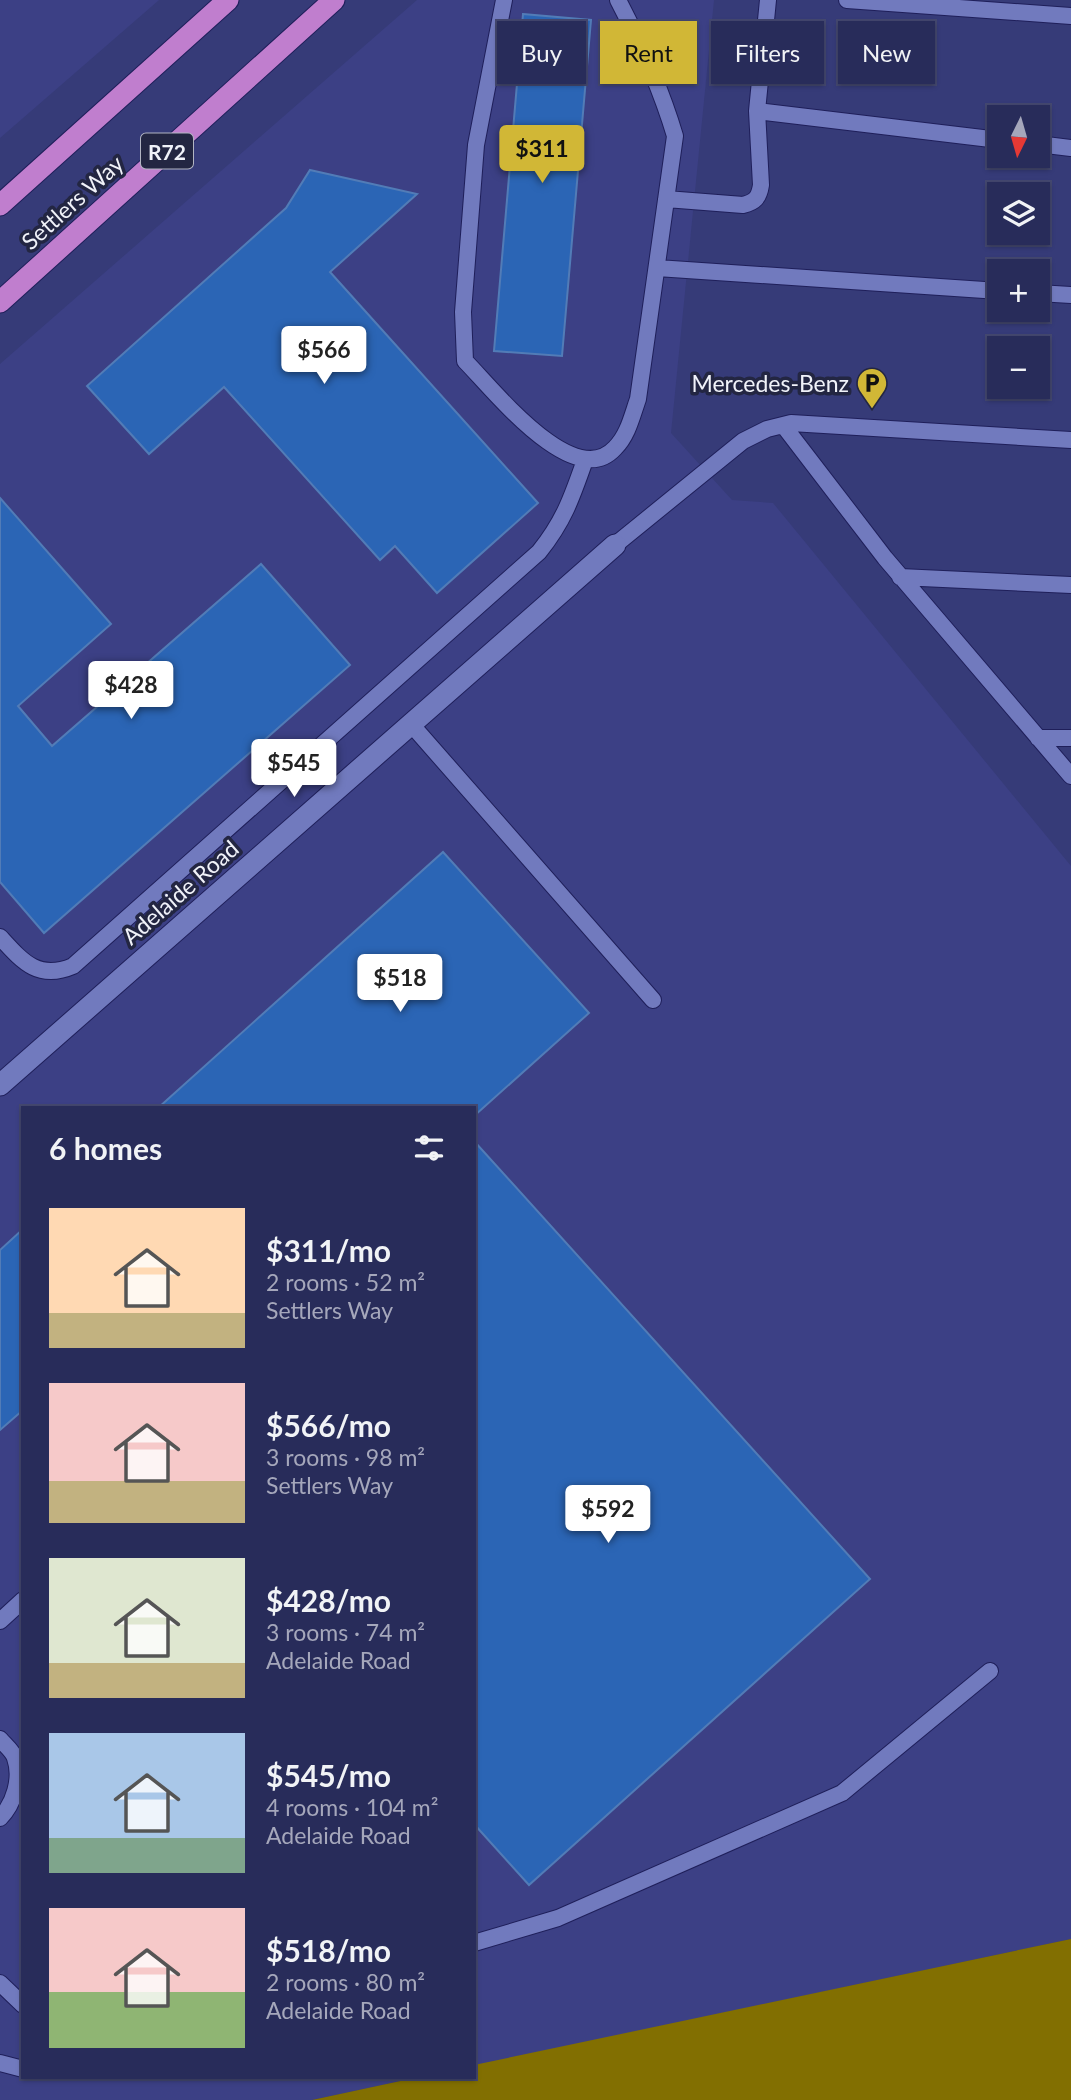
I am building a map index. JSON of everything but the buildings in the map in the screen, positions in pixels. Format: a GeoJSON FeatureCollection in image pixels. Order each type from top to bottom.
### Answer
{"type":"FeatureCollection","features":[{"type":"Feature","properties":{"kind":"main road","name":"Settlers Way"},"geometry":{"type":"LineString","coordinates":[[0,205],[228,0]]}},
{"type":"Feature","properties":{"kind":"main road","name":"Settlers Way"},"geometry":{"type":"LineString","coordinates":[[0,302],[334,0]]}},
{"type":"Feature","properties":{"kind":"street","name":"Adelaide Road"},"geometry":{"type":"LineString","coordinates":[[0,1085],[615,545]]}},
{"type":"Feature","properties":{"kind":"lane"},"geometry":{"type":"LineString","coordinates":[[505,0],[476,145],[463,312],[465,361],[523,423],[565,452],[585,460],[604,457],[615,449],[627,431],[638,399],[676,136],[666,102],[618,0]]}},
{"type":"Feature","properties":{"kind":"lane"},"geometry":{"type":"LineString","coordinates":[[666,199],[743,205],[754,202],[759,195],[761,186],[757,111],[768,0]]}},
{"type":"Feature","properties":{"kind":"lane"},"geometry":{"type":"LineString","coordinates":[[847,0],[1071,16]]}},
{"type":"Feature","properties":{"kind":"lane"},"geometry":{"type":"LineString","coordinates":[[757,111],[987,139]]}},
{"type":"Feature","properties":{"kind":"lane"},"geometry":{"type":"LineString","coordinates":[[1050,145],[1071,148]]}},
{"type":"Feature","properties":{"kind":"lane"},"geometry":{"type":"LineString","coordinates":[[657,268],[987,290]]}},
{"type":"Feature","properties":{"kind":"lane"},"geometry":{"type":"LineString","coordinates":[[1050,294],[1071,295]]}},
{"type":"Feature","properties":{"kind":"lane"},"geometry":{"type":"LineString","coordinates":[[615,545],[743,441],[767,429],[783,425],[805,424],[1071,440]]}},
{"type":"Feature","properties":{"kind":"lane"},"geometry":{"type":"LineString","coordinates":[[783,425],[900,577],[1071,776]]}},
{"type":"Feature","properties":{"kind":"lane"},"geometry":{"type":"LineString","coordinates":[[0,937],[21,960],[34,968],[58,972],[73,967],[539,552],[558,529],[569,507],[585,460]]}},
{"type":"Feature","properties":{"kind":"lane"},"geometry":{"type":"LineString","coordinates":[[900,577],[1071,586]]}},
{"type":"Feature","properties":{"kind":"lane"},"geometry":{"type":"LineString","coordinates":[[411,724],[653,1000]]}},
{"type":"Feature","properties":{"kind":"lane"},"geometry":{"type":"LineString","coordinates":[[1038,737],[1071,738]]}},
{"type":"Feature","properties":{"kind":"lane"},"geometry":{"type":"LineString","coordinates":[[0,1621],[21,1602]]}},
{"type":"Feature","properties":{"kind":"lane"},"geometry":{"type":"LineString","coordinates":[[476,1942],[558,1918],[842,1793],[990,1671]]}},
{"type":"Feature","properties":{"kind":"lane"},"geometry":{"type":"LineString","coordinates":[[0,1739],[15,1757],[16,1781],[14,1798],[0,1818]]}},
{"type":"Feature","properties":{"kind":"lane"},"geometry":{"type":"LineString","coordinates":[[0,1983],[21,2003]]}},
{"type":"Feature","properties":{"kind":"lane"},"geometry":{"type":"LineString","coordinates":[[0,2063],[21,2068]]}},
{"type":"Feature","properties":{"kind":"shaded area"},"geometry":{"type":"Polygon","coordinates":[[[0,0],[159,0],[0,138],[0,0]]]}},
{"type":"Feature","properties":{"kind":"shaded area"},"geometry":{"type":"Polygon","coordinates":[[[417,0],[714,0],[671,433],[732,500],[773,503],[1071,866],[1071,1939],[476,2066],[476,1106],[21,1106],[21,2079],[410,2079],[312,2100],[0,2100],[0,364],[417,0]]]}},
{"type":"Feature","properties":{"kind":"shaded area"},"geometry":{"type":"Polygon","coordinates":[[[1071,1939],[1071,2100],[312,2100],[410,2079],[476,2079],[476,2065],[1071,1939]]]}},
{"type":"Feature","properties":{"kind":"place","name":"Mercedes-Benz"},"geometry":{"type":"Point","coordinates":[872,410]}}]}
